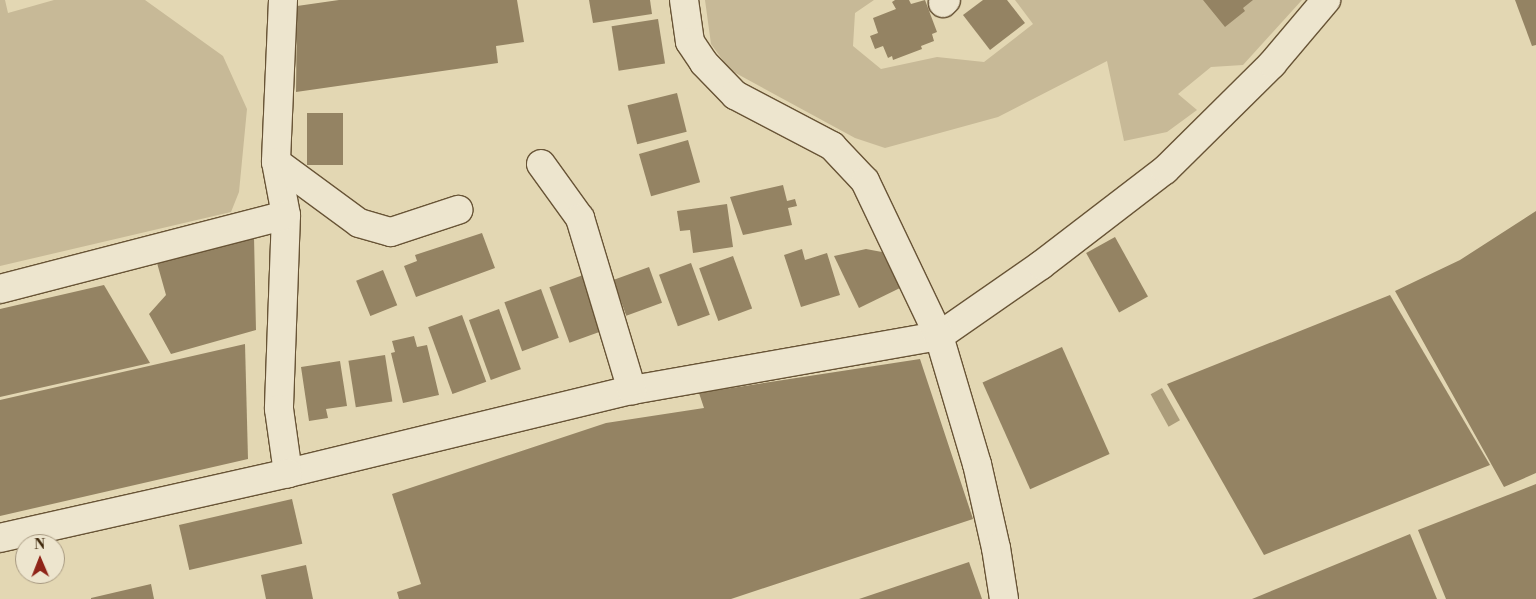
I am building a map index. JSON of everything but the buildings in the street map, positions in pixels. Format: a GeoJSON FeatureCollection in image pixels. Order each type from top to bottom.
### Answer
{"type":"FeatureCollection","features":[{"type":"Feature","properties":{"kind":"street"},"geometry":{"type":"LineString","coordinates":[[282,0],[276,162],[286,215],[278,409],[288,474]]}},
{"type":"Feature","properties":{"kind":"street"},"geometry":{"type":"LineString","coordinates":[[684,0],[690,42],[704,63],[734,95],[832,146],[865,181],[939,336],[977,464],[996,548],[1004,599]]}},
{"type":"Feature","properties":{"kind":"street"},"geometry":{"type":"LineString","coordinates":[[0,538],[288,474],[632,390],[939,336],[1041,265],[1165,170],[1272,64],[1326,0]]}},
{"type":"Feature","properties":{"kind":"street"},"geometry":{"type":"LineString","coordinates":[[276,162],[359,223],[391,232],[458,210]]}},
{"type":"Feature","properties":{"kind":"street"},"geometry":{"type":"LineString","coordinates":[[541,164],[580,218],[632,390]]}},
{"type":"Feature","properties":{"kind":"street"},"geometry":{"type":"LineString","coordinates":[[0,289],[286,215]]}},
{"type":"Feature","properties":{"kind":"shaded area"},"geometry":{"type":"Polygon","coordinates":[[[0,0],[5,0],[8,13],[54,0],[145,0],[223,56],[247,109],[239,192],[231,212],[0,266],[0,0]]]}},
{"type":"Feature","properties":{"kind":"shaded area"},"geometry":{"type":"Polygon","coordinates":[[[705,0],[874,0],[855,13],[853,46],[881,69],[937,57],[984,62],[1033,24],[1015,0],[1302,0],[1243,65],[1211,67],[1178,94],[1197,110],[1167,132],[1124,141],[1107,61],[998,117],[885,148],[855,138],[730,70],[711,44],[705,0]]]}},
{"type":"Feature","properties":{"kind":"shaded area"},"geometry":{"type":"Polygon","coordinates":[[[1162,388],[1180,420],[1169,427],[1151,394],[1162,388]]]}}]}
